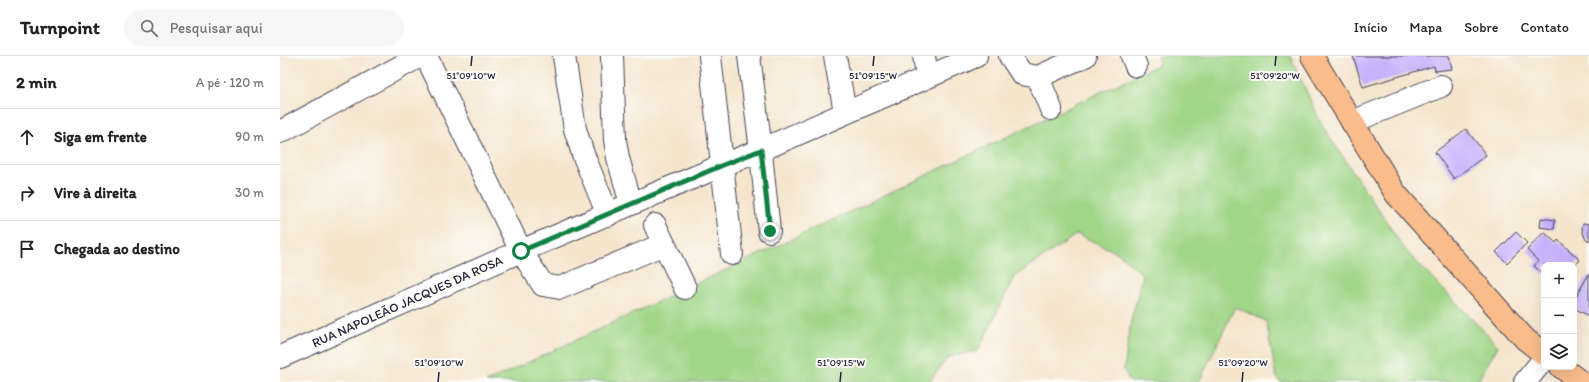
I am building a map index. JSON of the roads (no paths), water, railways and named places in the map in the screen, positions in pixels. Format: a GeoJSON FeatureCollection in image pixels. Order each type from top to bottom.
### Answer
{"type":"FeatureCollection","features":[{"type":"Feature","properties":{"kind":"main road"},"geometry":{"type":"LineString","coordinates":[[1312,56],[1396,194],[1524,339],[1541,352]]}},
{"type":"Feature","properties":{"kind":"main road"},"geometry":{"type":"LineString","coordinates":[[1565,370],[1581,382]]}},
{"type":"Feature","properties":{"kind":"street"},"geometry":{"type":"LineString","coordinates":[[280,132],[420,56]]}},
{"type":"Feature","properties":{"kind":"street"},"geometry":{"type":"LineString","coordinates":[[426,56],[521,251],[543,285],[560,288],[659,235],[685,288]]}},
{"type":"Feature","properties":{"kind":"street"},"geometry":{"type":"LineString","coordinates":[[564,56],[576,129],[584,154],[608,214]]}},
{"type":"Feature","properties":{"kind":"street"},"geometry":{"type":"LineString","coordinates":[[612,56],[615,140],[618,158],[631,204]]}},
{"type":"Feature","properties":{"kind":"street"},"geometry":{"type":"LineString","coordinates":[[710,56],[732,254]]}},
{"type":"Feature","properties":{"kind":"street"},"geometry":{"type":"LineString","coordinates":[[749,56],[770,231]]}},
{"type":"Feature","properties":{"kind":"street"},"geometry":{"type":"LineString","coordinates":[[835,56],[845,112]]}},
{"type":"Feature","properties":{"kind":"street","name":"RUA NAPOLEÃO JACQUES DA ROSA"},"geometry":{"type":"LineString","coordinates":[[280,357],[521,251],[761,150],[845,112],[925,67],[976,56]]}},
{"type":"Feature","properties":{"kind":"street"},"geometry":{"type":"LineString","coordinates":[[1010,56],[1022,74],[1038,77],[1085,56]]}},
{"type":"Feature","properties":{"kind":"street"},"geometry":{"type":"LineString","coordinates":[[1038,77],[1051,109]]}},
{"type":"Feature","properties":{"kind":"street"},"geometry":{"type":"LineString","coordinates":[[1352,122],[1441,86]]}},
{"type":"Feature","properties":{"kind":"street"},"geometry":{"type":"LineString","coordinates":[[584,154],[615,140]]}},
{"type":"Feature","properties":{"kind":"street"},"geometry":{"type":"LineString","coordinates":[[1525,382],[1541,363]]}}]}
